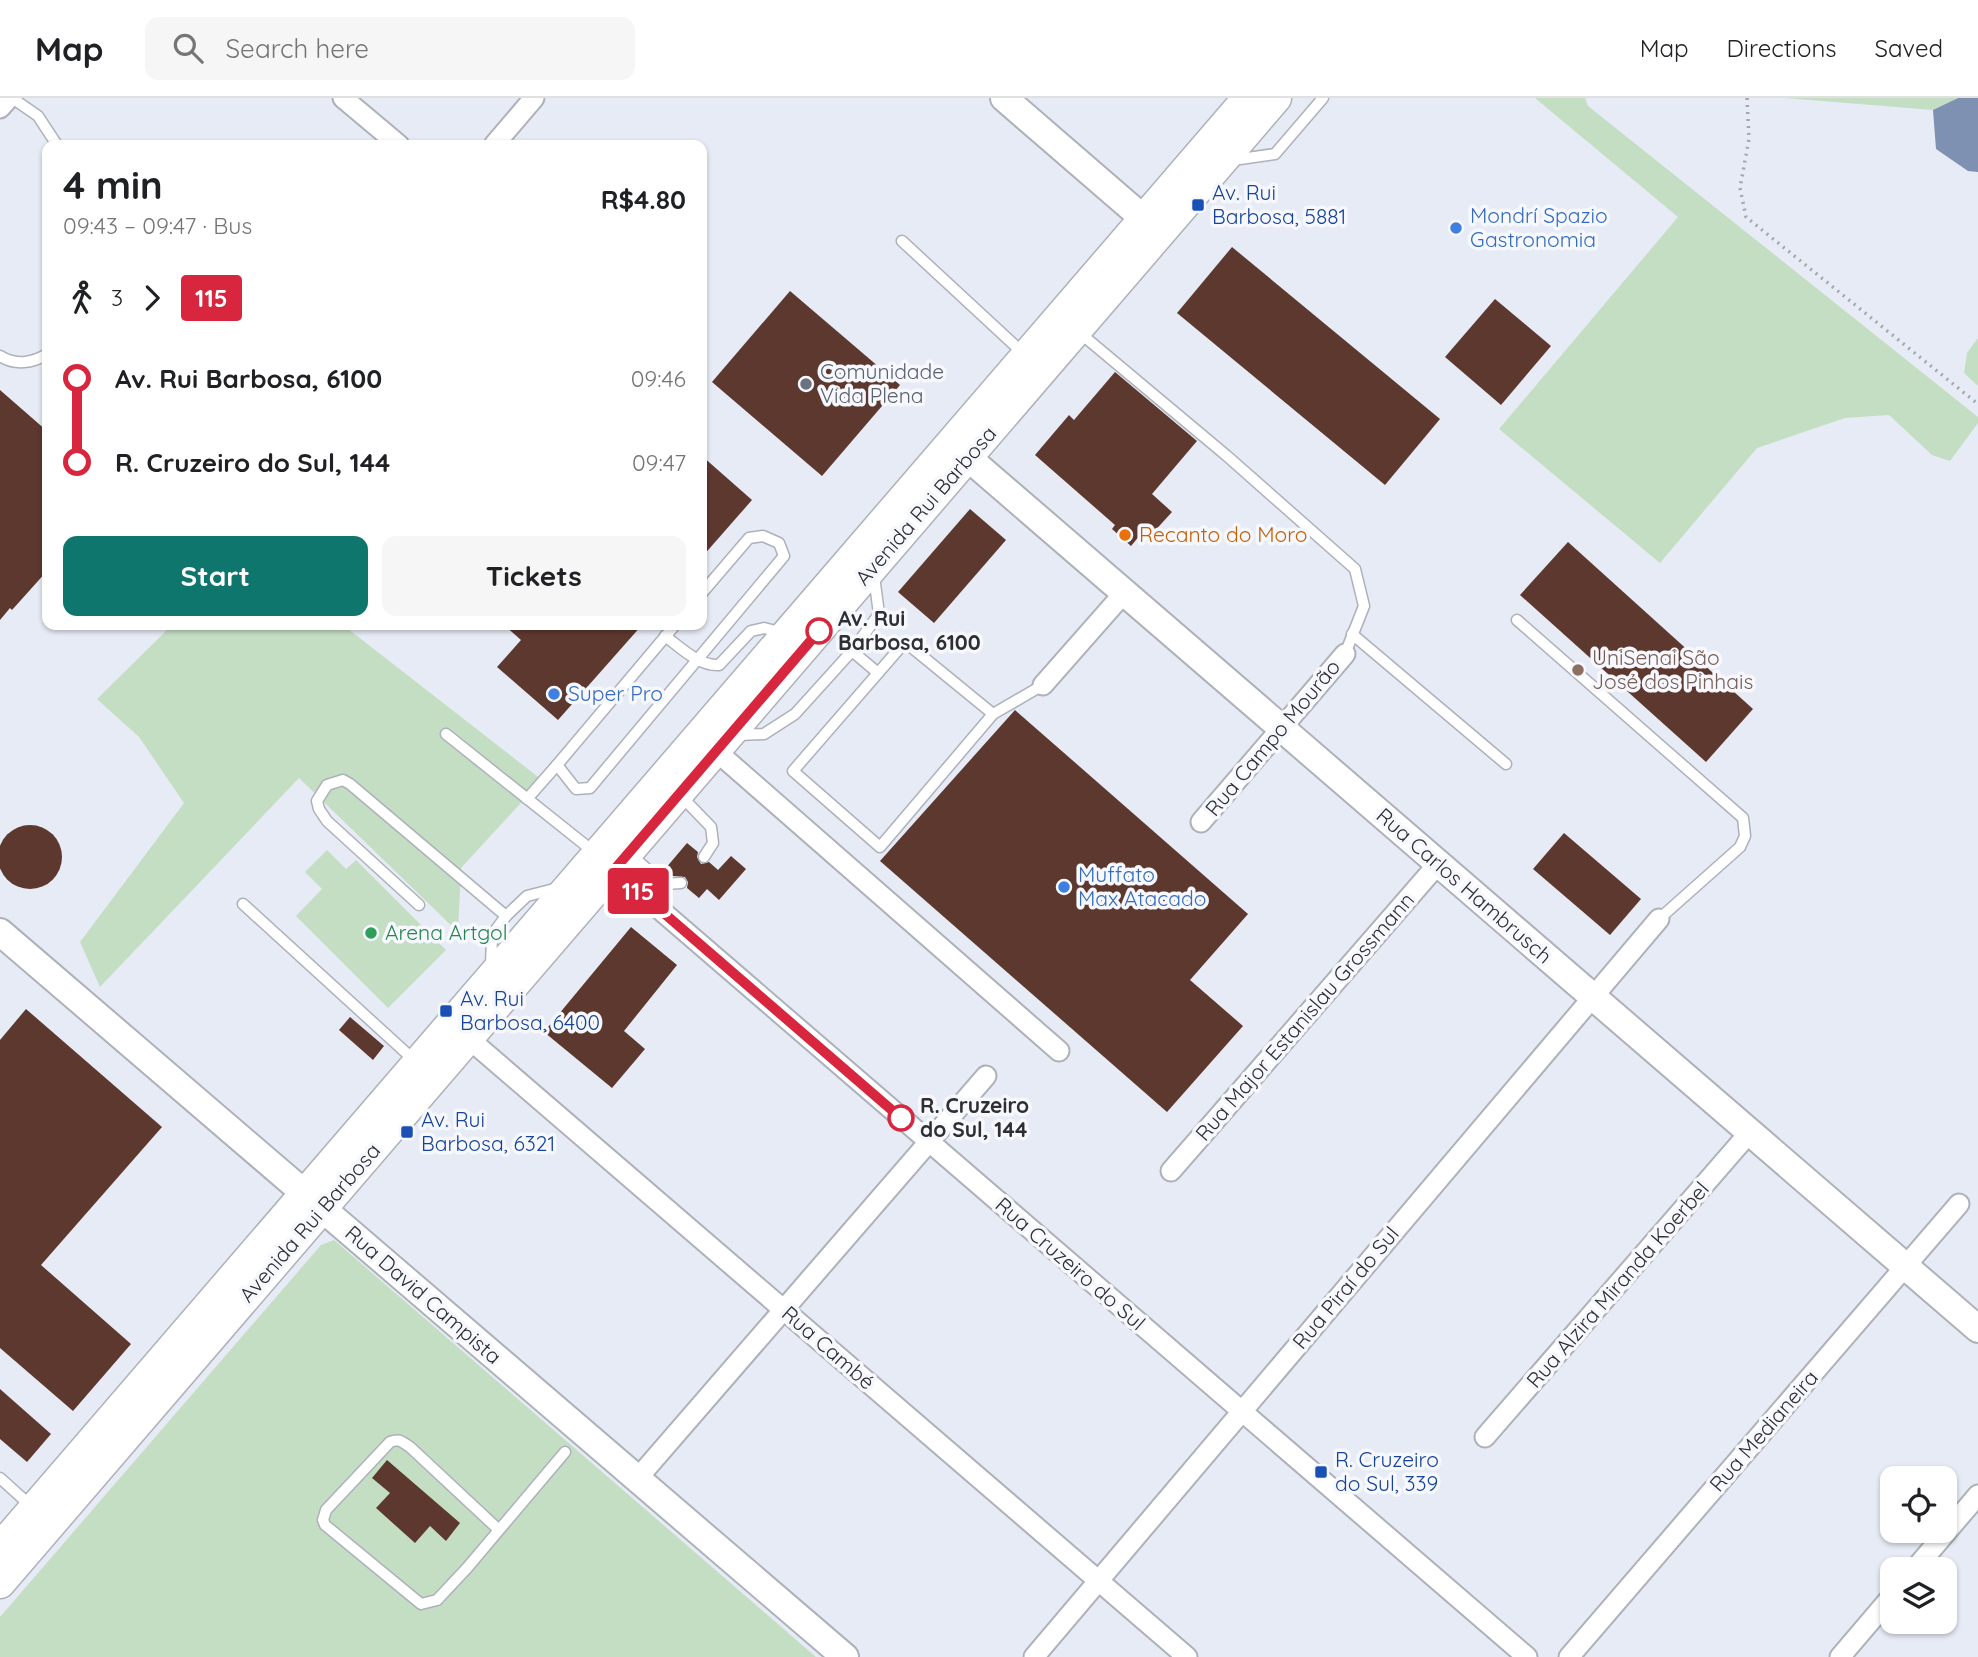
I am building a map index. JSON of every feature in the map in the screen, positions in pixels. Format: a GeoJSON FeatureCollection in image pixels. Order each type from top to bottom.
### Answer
{"type":"FeatureCollection","features":[{"type":"Feature","properties":{"kind":"main road","name":"Avenida Rui Barbosa"},"geometry":{"type":"LineString","coordinates":[[0,1583],[313,1201],[417,1063],[569,887],[613,859],[679,794],[873,567],[1026,355],[1248,98]]}},
{"type":"Feature","properties":{"kind":"main road","name":"Avenida Rui Barbosa"},"geometry":{"type":"LineString","coordinates":[[0,1548],[313,1201],[468,1038],[613,859],[786,634],[959,450],[1077,330],[1276,98]]}},
{"type":"Feature","properties":{"kind":"street"},"geometry":{"type":"LineString","coordinates":[[0,108],[10,98]]}},
{"type":"Feature","properties":{"kind":"street"},"geometry":{"type":"LineString","coordinates":[[343,98],[393,140]]}},
{"type":"Feature","properties":{"kind":"street"},"geometry":{"type":"LineString","coordinates":[[498,140],[534,98]]}},
{"type":"Feature","properties":{"kind":"street"},"geometry":{"type":"LineString","coordinates":[[1004,98],[1144,219]]}},
{"type":"Feature","properties":{"kind":"street","name":"Rua Carlos Hambrusch"},"geometry":{"type":"LineString","coordinates":[[959,450],[1978,1329]]}},
{"type":"Feature","properties":{"kind":"street"},"geometry":{"type":"LineString","coordinates":[[1043,685],[1124,593]]}},
{"type":"Feature","properties":{"kind":"street","name":"Rua Campo Mourão"},"geometry":{"type":"LineString","coordinates":[[1201,822],[1345,654]]}},
{"type":"Feature","properties":{"kind":"street"},"geometry":{"type":"LineString","coordinates":[[722,743],[1059,1051]]}},
{"type":"Feature","properties":{"kind":"street","name":"Rua Cruzeiro do Sul"},"geometry":{"type":"LineString","coordinates":[[613,859],[929,1142],[1527,1657]]}},
{"type":"Feature","properties":{"kind":"street","name":"Rua Major Estanislau Grossmann"},"geometry":{"type":"LineString","coordinates":[[1171,1171],[1438,864]]}},
{"type":"Feature","properties":{"kind":"street","name":"Rua Piraí do Sul"},"geometry":{"type":"LineString","coordinates":[[1034,1657],[1659,919]]}},
{"type":"Feature","properties":{"kind":"street","name":"Rua David Campista"},"geometry":{"type":"LineString","coordinates":[[0,932],[845,1657]]}},
{"type":"Feature","properties":{"kind":"street","name":"Rua Cambé"},"geometry":{"type":"LineString","coordinates":[[468,1038],[1187,1657]]}},
{"type":"Feature","properties":{"kind":"street"},"geometry":{"type":"LineString","coordinates":[[637,1479],[985,1076]]}},
{"type":"Feature","properties":{"kind":"street","name":"Rua Alzira Miranda Koerbel"},"geometry":{"type":"LineString","coordinates":[[1485,1437],[1750,1132]]}},
{"type":"Feature","properties":{"kind":"street","name":"Rua Medianeira"},"geometry":{"type":"LineString","coordinates":[[1569,1657],[1959,1204]]}},
{"type":"Feature","properties":{"kind":"street"},"geometry":{"type":"LineString","coordinates":[[1925,1557],[1978,1495]]}},
{"type":"Feature","properties":{"kind":"street"},"geometry":{"type":"LineString","coordinates":[[1839,1657],[1880,1610]]}},
{"type":"Feature","properties":{"kind":"lane"},"geometry":{"type":"LineString","coordinates":[[10,98],[38,116],[54,140]]}},
{"type":"Feature","properties":{"kind":"lane"},"geometry":{"type":"LineString","coordinates":[[1222,162],[1275,154],[1323,98]]}},
{"type":"Feature","properties":{"kind":"lane"},"geometry":{"type":"LineString","coordinates":[[902,241],[1026,355]]}},
{"type":"Feature","properties":{"kind":"lane"},"geometry":{"type":"LineString","coordinates":[[1077,330],[1227,456],[1355,569],[1364,606],[1345,654]]}},
{"type":"Feature","properties":{"kind":"lane"},"geometry":{"type":"LineString","coordinates":[[0,356],[7,361],[34,362],[42,357]]}},
{"type":"Feature","properties":{"kind":"lane"},"geometry":{"type":"LineString","coordinates":[[557,765],[576,789],[590,788],[784,556],[779,543],[763,536],[749,538],[707,587]]}},
{"type":"Feature","properties":{"kind":"lane"},"geometry":{"type":"LineString","coordinates":[[722,743],[764,734],[795,713],[852,652],[879,614],[873,567]]}},
{"type":"Feature","properties":{"kind":"lane"},"geometry":{"type":"LineString","coordinates":[[1517,620],[1743,818],[1745,836],[1740,848],[1659,919]]}},
{"type":"Feature","properties":{"kind":"lane"},"geometry":{"type":"LineString","coordinates":[[665,636],[709,666],[719,665],[757,628],[786,634]]}},
{"type":"Feature","properties":{"kind":"lane"},"geometry":{"type":"LineString","coordinates":[[527,799],[670,630]]}},
{"type":"Feature","properties":{"kind":"lane"},"geometry":{"type":"LineString","coordinates":[[1352,634],[1506,764]]}},
{"type":"Feature","properties":{"kind":"lane"},"geometry":{"type":"LineString","coordinates":[[993,713],[905,642],[793,771],[880,848],[993,713],[1043,685]]}},
{"type":"Feature","properties":{"kind":"lane"},"geometry":{"type":"LineString","coordinates":[[852,652],[878,673]]}},
{"type":"Feature","properties":{"kind":"lane"},"geometry":{"type":"LineString","coordinates":[[446,734],[527,799],[613,859],[664,884],[681,883]]}},
{"type":"Feature","properties":{"kind":"lane"},"geometry":{"type":"LineString","coordinates":[[419,905],[327,821],[317,801],[327,785],[343,780],[350,784],[506,916]]}},
{"type":"Feature","properties":{"kind":"lane"},"geometry":{"type":"LineString","coordinates":[[679,794],[711,827],[713,843],[704,857]]}},
{"type":"Feature","properties":{"kind":"lane"},"geometry":{"type":"LineString","coordinates":[[491,977],[492,935],[506,916],[527,895],[542,890],[569,887]]}},
{"type":"Feature","properties":{"kind":"lane"},"geometry":{"type":"LineString","coordinates":[[243,904],[417,1063]]}},
{"type":"Feature","properties":{"kind":"lane"},"geometry":{"type":"LineString","coordinates":[[499,1530],[410,1447],[395,1439],[390,1441],[326,1510],[323,1520],[421,1604],[437,1600],[499,1530],[565,1452]]}},
{"type":"Feature","properties":{"kind":"lane"},"geometry":{"type":"LineString","coordinates":[[0,1478],[34,1509]]}},
{"type":"Feature","properties":{"kind":"path"},"geometry":{"type":"LineString","coordinates":[[1747,98],[1749,139],[1740,188],[1746,217],[1978,404]]}},
{"type":"Feature","properties":{"kind":"green space"},"geometry":{"type":"Polygon","coordinates":[[[1535,98],[1585,98],[1588,106],[1978,417],[1978,423],[1950,461],[1932,455],[1889,415],[1845,418],[1757,448],[1660,563],[1499,429],[1678,217],[1535,98]]]}},
{"type":"Feature","properties":{"kind":"green space"},"geometry":{"type":"Polygon","coordinates":[[[1785,98],[1958,98],[1933,110],[1785,98]]]}},
{"type":"Feature","properties":{"kind":"green space"},"geometry":{"type":"Polygon","coordinates":[[[1978,338],[1978,386],[1964,373],[1967,353],[1978,338]]]}},
{"type":"Feature","properties":{"kind":"green space"},"geometry":{"type":"Polygon","coordinates":[[[167,630],[349,630],[542,780],[461,868],[458,932],[299,778],[100,987],[80,942],[184,803],[139,737],[97,699],[167,630]]]}},
{"type":"Feature","properties":{"kind":"green space","name":"Arena Artgol"},"geometry":{"type":"Polygon","coordinates":[[[327,850],[346,869],[356,860],[446,950],[388,1008],[296,916],[322,889],[305,872],[327,850]]]}},
{"type":"Feature","properties":{"kind":"green space"},"geometry":{"type":"Polygon","coordinates":[[[334,1240],[816,1657],[0,1657],[0,1617],[321,1245],[334,1240]]]}},
{"type":"Feature","properties":{"kind":"water"},"geometry":{"type":"Polygon","coordinates":[[[1958,98],[1978,98],[1978,172],[1968,171],[1936,149],[1933,110],[1958,98]]]}},
{"type":"Feature","properties":{"kind":"building"},"geometry":{"type":"Polygon","coordinates":[[[1232,247],[1440,419],[1385,485],[1177,313],[1232,247]]]}},
{"type":"Feature","properties":{"kind":"building","name":"Comunidade Vida Plena"},"geometry":{"type":"Polygon","coordinates":[[[790,291],[900,385],[822,476],[712,382],[790,291]]]}},
{"type":"Feature","properties":{"kind":"building"},"geometry":{"type":"Polygon","coordinates":[[[1495,299],[1551,346],[1501,405],[1445,357],[1495,299]]]}},
{"type":"Feature","properties":{"kind":"building"},"geometry":{"type":"Polygon","coordinates":[[[1115,372],[1197,441],[1152,494],[1172,512],[1151,535],[1145,529],[1131,546],[1112,529],[1115,525],[1035,455],[1069,415],[1074,420],[1115,372]]]}},
{"type":"Feature","properties":{"kind":"building"},"geometry":{"type":"Polygon","coordinates":[[[0,390],[42,427],[42,577],[0,620],[0,390]]]}},
{"type":"Feature","properties":{"kind":"building"},"geometry":{"type":"Polygon","coordinates":[[[707,460],[752,500],[707,551],[707,460]]]}},
{"type":"Feature","properties":{"kind":"building"},"geometry":{"type":"Polygon","coordinates":[[[970,509],[1006,540],[934,623],[898,592],[970,509]]]}},
{"type":"Feature","properties":{"kind":"building"},"geometry":{"type":"Polygon","coordinates":[[[1568,542],[1753,709],[1706,762],[1520,595],[1568,542]]]}},
{"type":"Feature","properties":{"kind":"building","name":"Super Pro"},"geometry":{"type":"Polygon","coordinates":[[[510,630],[638,630],[558,720],[497,667],[521,640],[510,630]]]}},
{"type":"Feature","properties":{"kind":"building","name":"Muffato Max Atacado"},"geometry":{"type":"Polygon","coordinates":[[[1015,710],[1248,914],[1190,980],[1243,1026],[1167,1112],[880,861],[1015,710]]]}},
{"type":"Feature","properties":{"kind":"building"},"geometry":{"type":"Polygon","coordinates":[[[24,825],[36,825],[48,830],[57,839],[62,851],[62,863],[57,875],[48,884],[36,889],[24,889],[12,884],[-1,866],[-1,848],[3,839],[12,830],[24,825]]]}},
{"type":"Feature","properties":{"kind":"building"},"geometry":{"type":"Polygon","coordinates":[[[1564,833],[1641,899],[1610,935],[1533,869],[1564,833]]]}},
{"type":"Feature","properties":{"kind":"building"},"geometry":{"type":"Polygon","coordinates":[[[687,843],[698,852],[697,857],[701,864],[709,862],[718,870],[731,856],[746,869],[719,900],[707,889],[699,898],[687,888],[685,877],[673,876],[665,869],[687,843]]]}},
{"type":"Feature","properties":{"kind":"building"},"geometry":{"type":"Polygon","coordinates":[[[631,927],[677,965],[624,1031],[645,1049],[612,1088],[544,1032],[631,927]]]}},
{"type":"Feature","properties":{"kind":"building"},"geometry":{"type":"Polygon","coordinates":[[[26,1009],[162,1127],[41,1265],[131,1344],[73,1411],[0,1348],[0,1040],[26,1009]]]}},
{"type":"Feature","properties":{"kind":"building"},"geometry":{"type":"Polygon","coordinates":[[[350,1017],[384,1046],[373,1060],[339,1030],[350,1017]]]}},
{"type":"Feature","properties":{"kind":"building"},"geometry":{"type":"Polygon","coordinates":[[[0,1389],[51,1434],[27,1462],[0,1439],[0,1389]]]}},
{"type":"Feature","properties":{"kind":"building"},"geometry":{"type":"Polygon","coordinates":[[[387,1460],[460,1523],[446,1541],[430,1526],[415,1543],[376,1508],[390,1493],[372,1478],[387,1460]]]}},
{"type":"Feature","properties":{"kind":"bus line","name":"115"},"geometry":{"type":"LineString","coordinates":[[819,631],[614,870],[901,1118]]}},
{"type":"Feature","properties":{"kind":"place","name":"Av. Rui Barbosa, 5881"},"geometry":{"type":"Point","coordinates":[1198,205]}},
{"type":"Feature","properties":{"kind":"place","name":"Mondrí Spazio Gastronomia"},"geometry":{"type":"Point","coordinates":[1456,228]}},
{"type":"Feature","properties":{"kind":"place","name":"Comunidade Vida Plena"},"geometry":{"type":"Point","coordinates":[806,384]}},
{"type":"Feature","properties":{"kind":"place","name":"Recanto do Moro"},"geometry":{"type":"Point","coordinates":[1125,535]}},
{"type":"Feature","properties":{"kind":"place","name":"Av. Rui Barbosa, 6100"},"geometry":{"type":"Point","coordinates":[819,631]}},
{"type":"Feature","properties":{"kind":"place","name":"UniSenai São José dos Pinhais"},"geometry":{"type":"Point","coordinates":[1578,670]}},
{"type":"Feature","properties":{"kind":"place","name":"Super Pro"},"geometry":{"type":"Point","coordinates":[554,694]}},
{"type":"Feature","properties":{"kind":"place","name":"Muffato Max Atacado"},"geometry":{"type":"Point","coordinates":[1064,887]}},
{"type":"Feature","properties":{"kind":"place","name":"Arena Artgol"},"geometry":{"type":"Point","coordinates":[371,933]}},
{"type":"Feature","properties":{"kind":"place","name":"Av. Rui Barbosa, 6400"},"geometry":{"type":"Point","coordinates":[446,1011]}},
{"type":"Feature","properties":{"kind":"place","name":"R. Cruzeiro do Sul, 144"},"geometry":{"type":"Point","coordinates":[901,1118]}},
{"type":"Feature","properties":{"kind":"place","name":"Av. Rui Barbosa, 6321"},"geometry":{"type":"Point","coordinates":[407,1132]}},
{"type":"Feature","properties":{"kind":"place","name":"R. Cruzeiro do Sul, 339"},"geometry":{"type":"Point","coordinates":[1321,1472]}}]}
